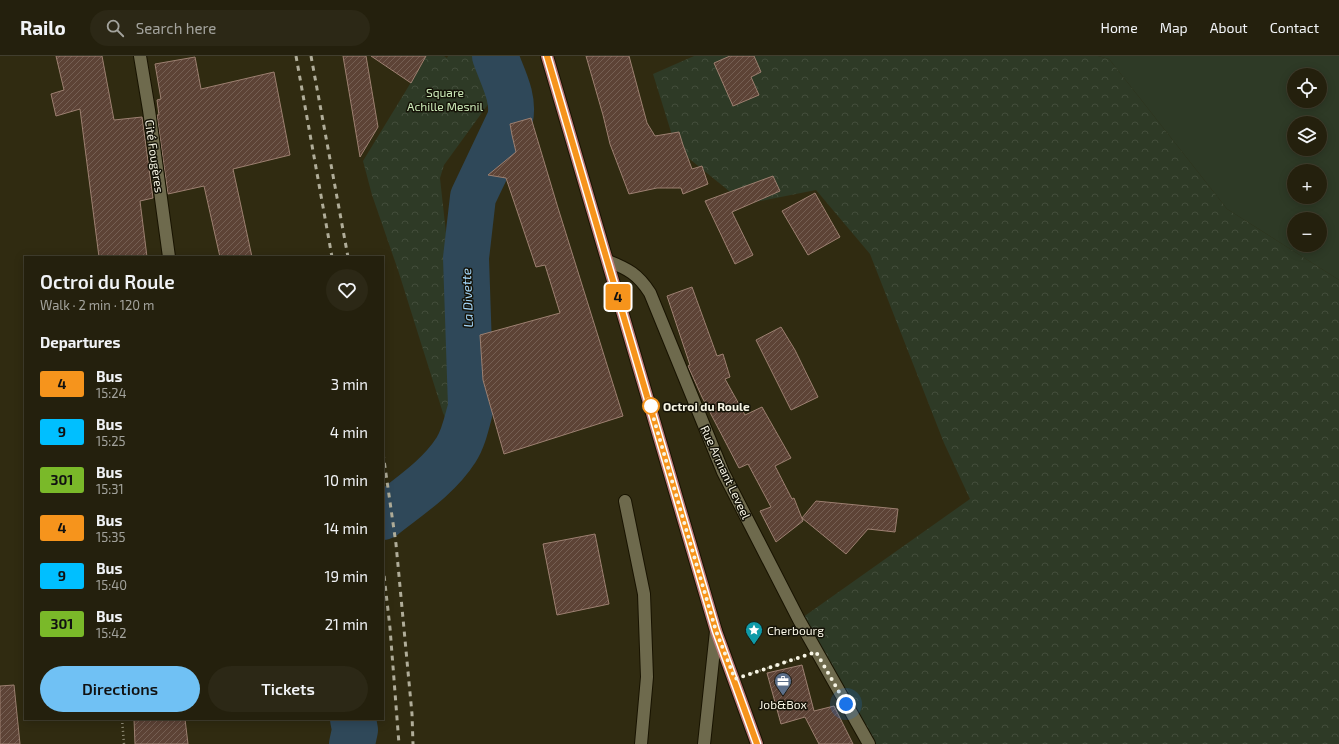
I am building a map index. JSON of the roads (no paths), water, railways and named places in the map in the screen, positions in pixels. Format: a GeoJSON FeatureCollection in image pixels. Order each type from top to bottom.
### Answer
{"type":"FeatureCollection","features":[{"type":"Feature","properties":{"kind":"main road"},"geometry":{"type":"LineString","coordinates":[[547,56],[716,631],[735,679],[757,744]]}},
{"type":"Feature","properties":{"kind":"street","name":"Cité Fougères"},"geometry":{"type":"LineString","coordinates":[[140,56],[169,256]]}},
{"type":"Feature","properties":{"kind":"street","name":"Rue Armant Leveel"},"geometry":{"type":"LineString","coordinates":[[608,261],[633,273],[642,281],[650,292],[723,472],[816,652],[869,744]]}},
{"type":"Feature","properties":{"kind":"street"},"geometry":{"type":"LineString","coordinates":[[625,501],[644,594],[647,677],[641,744]]}},
{"type":"Feature","properties":{"kind":"street"},"geometry":{"type":"LineString","coordinates":[[704,744],[716,631]]}},
{"type":"Feature","properties":{"kind":"waterway","name":"La Divette"},"geometry":{"type":"LineString","coordinates":[[384,516],[432,478],[449,460],[461,440],[471,407],[466,258],[473,197],[510,119],[511,111],[511,103],[507,87],[495,56]]}},
{"type":"Feature","properties":{"kind":"waterway","name":"La Divette"},"geometry":{"type":"LineString","coordinates":[[352,744],[355,730],[353,720]]}},
{"type":"Feature","properties":{"kind":"railway"},"geometry":{"type":"LineString","coordinates":[[296,56],[332,256]]}},
{"type":"Feature","properties":{"kind":"railway"},"geometry":{"type":"LineString","coordinates":[[311,56],[348,256]]}},
{"type":"Feature","properties":{"kind":"railway"},"geometry":{"type":"LineString","coordinates":[[384,460],[396,544],[412,714],[413,744]]}},
{"type":"Feature","properties":{"kind":"railway"},"geometry":{"type":"LineString","coordinates":[[384,575],[390,628],[399,744]]}},
{"type":"Feature","properties":{"kind":"place","name":"Octroi du Roule"},"geometry":{"type":"Point","coordinates":[651,406]}},
{"type":"Feature","properties":{"kind":"place","name":"Cherbourg"},"geometry":{"type":"Point","coordinates":[754,645]}},
{"type":"Feature","properties":{"kind":"place","name":"Job&Box"},"geometry":{"type":"Point","coordinates":[783,696]}},
{"type":"Feature","properties":{"kind":"park label","name":"Square Achille Mesnil"},"geometry":{"type":"Point","coordinates":[445,99]}}]}
